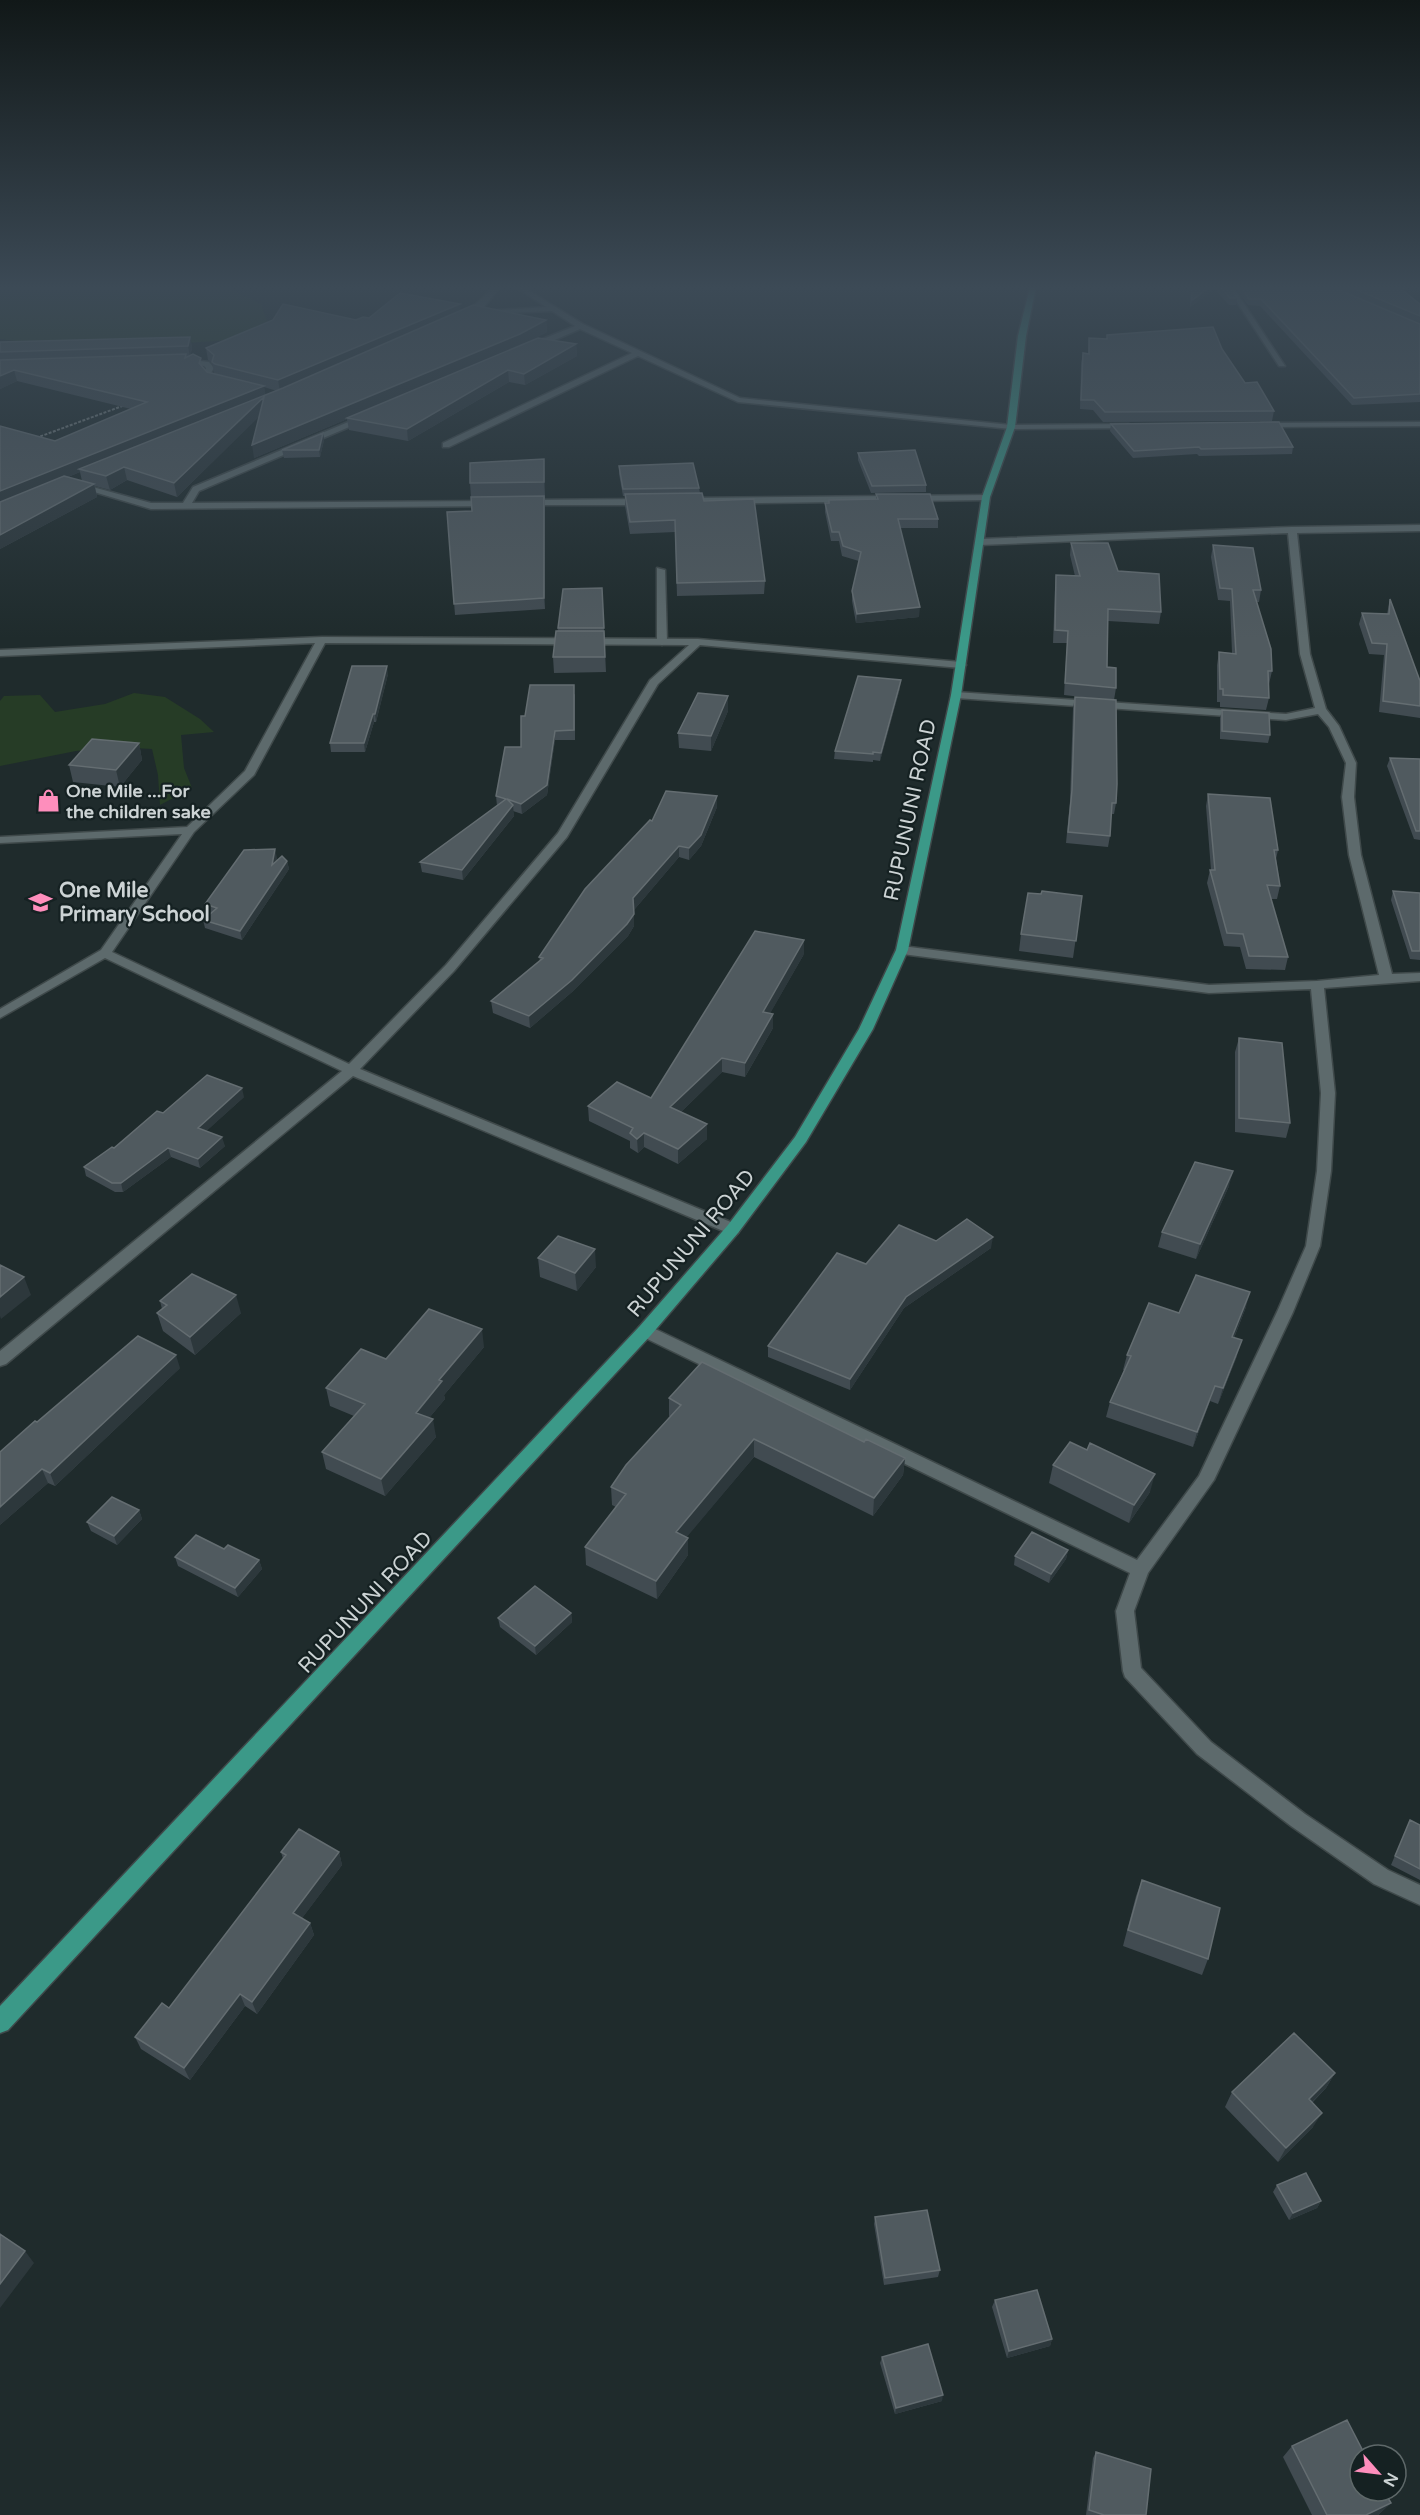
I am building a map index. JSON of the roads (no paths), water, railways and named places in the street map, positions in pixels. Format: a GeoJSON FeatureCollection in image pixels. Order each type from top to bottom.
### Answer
{"type":"FeatureCollection","features":[{"type":"Feature","properties":{"kind":"main road","name":"RUPUNUNI ROAD"},"geometry":{"type":"LineString","coordinates":[[0,2022],[645,1331],[733,1229],[807,1129],[866,1029],[902,950],[956,695],[986,497],[1011,427],[1014,404]]}},
{"type":"Feature","properties":{"kind":"street"},"geometry":{"type":"LineString","coordinates":[[446,445],[531,404]]}},
{"type":"Feature","properties":{"kind":"street"},"geometry":{"type":"LineString","coordinates":[[782,404],[1011,427],[1141,426]]}},
{"type":"Feature","properties":{"kind":"street"},"geometry":{"type":"LineString","coordinates":[[186,506],[196,489],[373,414]]}},
{"type":"Feature","properties":{"kind":"street"},"geometry":{"type":"LineString","coordinates":[[1248,425],[1420,424]]}},
{"type":"Feature","properties":{"kind":"street"},"geometry":{"type":"LineString","coordinates":[[80,480],[69,484],[151,506],[507,503]]}},
{"type":"Feature","properties":{"kind":"street"},"geometry":{"type":"LineString","coordinates":[[674,501],[986,497]]}},
{"type":"Feature","properties":{"kind":"street"},"geometry":{"type":"LineString","coordinates":[[519,503],[650,501]]}},
{"type":"Feature","properties":{"kind":"street"},"geometry":{"type":"LineString","coordinates":[[980,542],[1292,530],[1420,528]]}},
{"type":"Feature","properties":{"kind":"street"},"geometry":{"type":"LineString","coordinates":[[1292,530],[1305,654],[1321,710],[1334,726],[1351,763],[1348,797],[1355,855],[1386,978]]}},
{"type":"Feature","properties":{"kind":"street"},"geometry":{"type":"LineString","coordinates":[[660,570],[662,642]]}},
{"type":"Feature","properties":{"kind":"street"},"geometry":{"type":"LineString","coordinates":[[0,653],[322,640],[698,642],[961,665]]}},
{"type":"Feature","properties":{"kind":"street"},"geometry":{"type":"LineString","coordinates":[[0,1014],[105,952],[190,831],[250,774],[322,640]]}},
{"type":"Feature","properties":{"kind":"street"},"geometry":{"type":"LineString","coordinates":[[0,1360],[351,1070],[450,968],[563,835],[654,682],[698,642]]}},
{"type":"Feature","properties":{"kind":"street"},"geometry":{"type":"LineString","coordinates":[[956,695],[1286,717],[1321,710]]}},
{"type":"Feature","properties":{"kind":"street"},"geometry":{"type":"LineString","coordinates":[[0,840],[190,831]]}},
{"type":"Feature","properties":{"kind":"street"},"geometry":{"type":"LineString","coordinates":[[902,950],[1209,989],[1317,986],[1386,978],[1420,977]]}},
{"type":"Feature","properties":{"kind":"street"},"geometry":{"type":"LineString","coordinates":[[105,952],[351,1070],[733,1229]]}},
{"type":"Feature","properties":{"kind":"street"},"geometry":{"type":"LineString","coordinates":[[1317,986],[1328,1093],[1324,1171],[1313,1246],[1285,1312],[1206,1480],[1140,1570],[1125,1611],[1132,1671],[1204,1748],[1344,1852],[1382,1877],[1420,1895]]}},
{"type":"Feature","properties":{"kind":"street"},"geometry":{"type":"LineString","coordinates":[[645,1331],[1140,1570]]}},
{"type":"Feature","properties":{"kind":"place","name":"One Mile ...For the children sake"},"geometry":{"type":"Point","coordinates":[48,801]}},
{"type":"Feature","properties":{"kind":"place","name":"One Mile Primary School"},"geometry":{"type":"Point","coordinates":[41,902]}}]}
